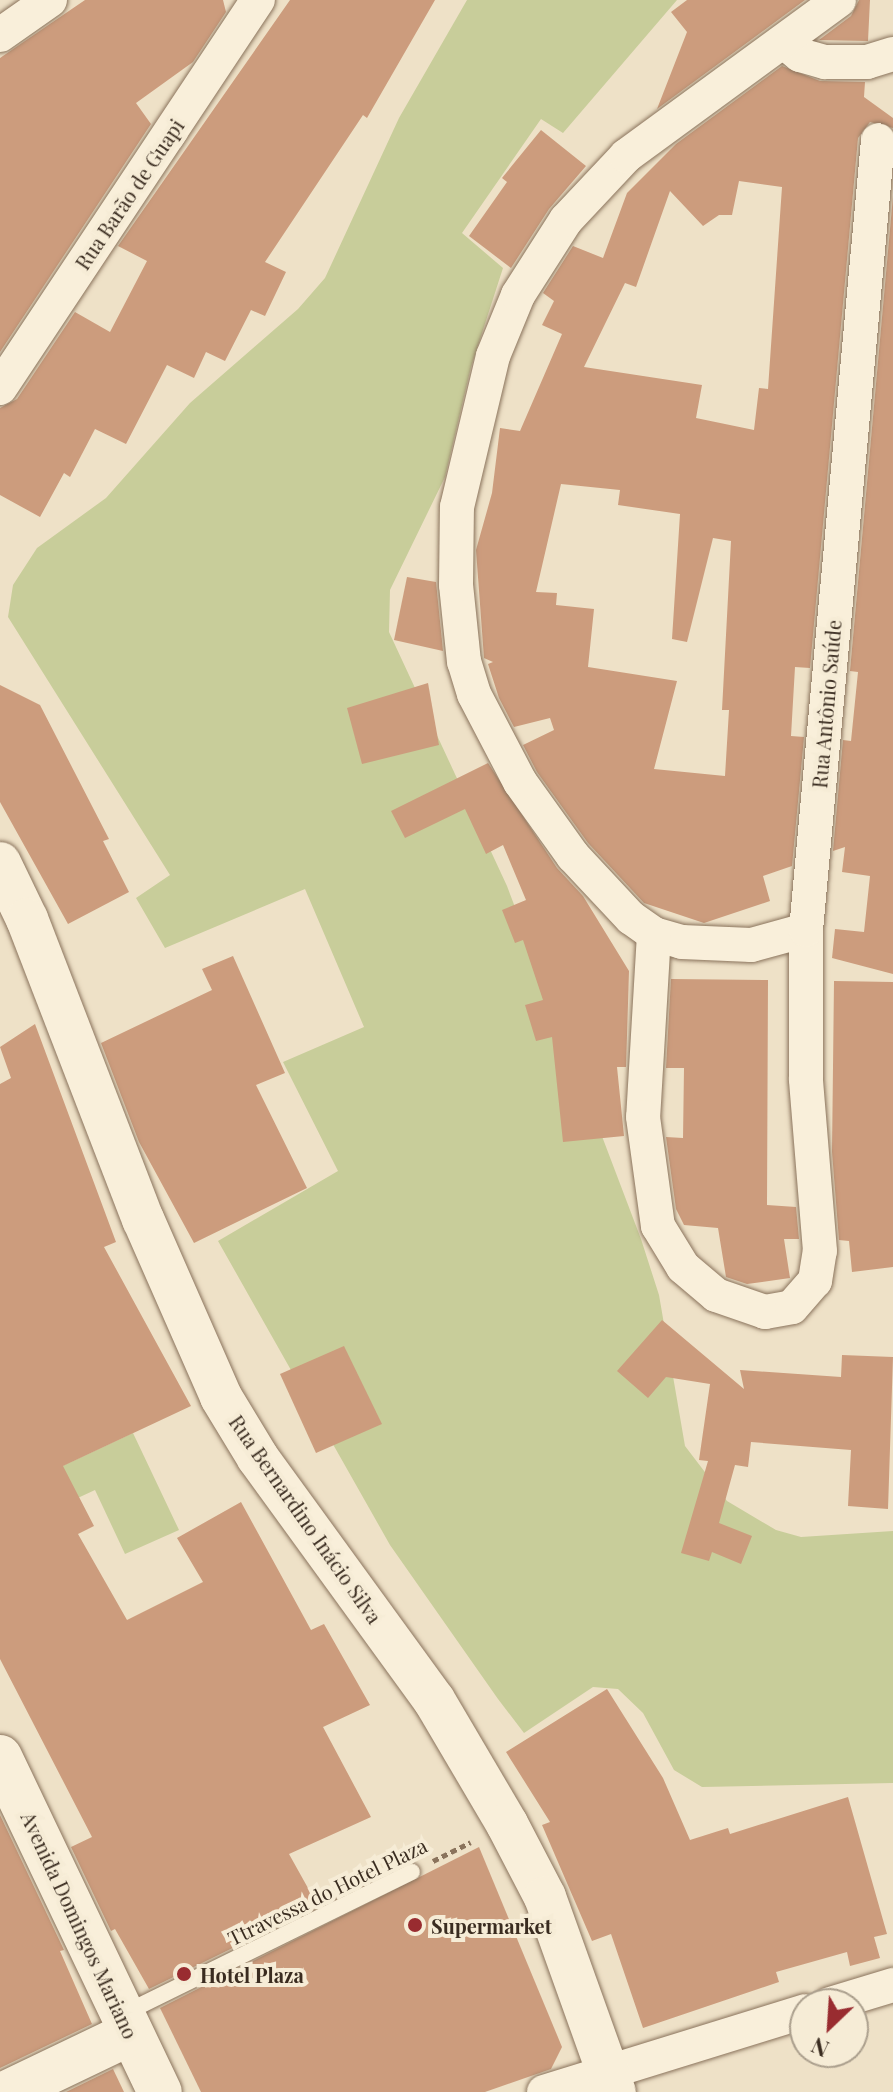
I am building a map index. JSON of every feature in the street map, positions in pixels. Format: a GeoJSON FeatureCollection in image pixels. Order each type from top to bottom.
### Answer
{"type":"FeatureCollection","features":[{"type":"Feature","properties":{"kind":"main road","name":"Avenida Domingos Mariano"},"geometry":{"type":"LineString","coordinates":[[0,1757],[160,2092]]}},
{"type":"Feature","properties":{"kind":"main road"},"geometry":{"type":"LineString","coordinates":[[8,2092],[126,2024]]}},
{"type":"Feature","properties":{"kind":"street"},"geometry":{"type":"LineString","coordinates":[[0,35],[50,0]]}},
{"type":"Feature","properties":{"kind":"street","name":"Rua Barão de Guapi"},"geometry":{"type":"LineString","coordinates":[[0,388],[258,0]]}},
{"type":"Feature","properties":{"kind":"street"},"geometry":{"type":"LineString","coordinates":[[806,930],[725,947],[654,934],[610,898],[573,856],[487,725],[464,662],[456,585],[457,507],[471,431],[497,345],[518,295],[566,220],[626,156],[839,0]]}},
{"type":"Feature","properties":{"kind":"street"},"geometry":{"type":"LineString","coordinates":[[784,42],[800,55],[825,62],[867,62],[893,54]]}},
{"type":"Feature","properties":{"kind":"street","name":"Rua Antônio Saúde"},"geometry":{"type":"LineString","coordinates":[[654,934],[643,1117],[649,1182],[667,1247],[716,1295],[765,1312],[802,1301],[819,1270],[806,1079],[806,930],[878,140]]}},
{"type":"Feature","properties":{"kind":"street","name":"Rua Bernardino Inácio Silva"},"geometry":{"type":"LineString","coordinates":[[0,863],[27,919],[143,1219],[221,1397],[258,1458],[434,1700],[507,1824],[545,1897],[612,2080]]}},
{"type":"Feature","properties":{"kind":"street"},"geometry":{"type":"LineString","coordinates":[[869,1992],[893,1985]]}},
{"type":"Feature","properties":{"kind":"street"},"geometry":{"type":"LineString","coordinates":[[544,2092],[612,2080],[789,2017]]}},
{"type":"Feature","properties":{"kind":"lane","name":"Ttravessa do Hotel Plaza"},"geometry":{"type":"LineString","coordinates":[[126,2024],[412,1872]]}},
{"type":"Feature","properties":{"kind":"path","name":"Ttravessa do Hotel Plaza"},"geometry":{"type":"LineString","coordinates":[[412,1872],[507,1824]]}},
{"type":"Feature","properties":{"kind":"green space"},"geometry":{"type":"Polygon","coordinates":[[[467,0],[677,0],[563,133],[541,119],[462,233],[503,268],[471,367],[445,477],[390,590],[389,632],[507,886],[641,1239],[659,1295],[685,1446],[727,1501],[776,1530],[801,1537],[893,1531],[893,1783],[702,1787],[674,1770],[643,1713],[618,1689],[593,1687],[524,1733],[498,1699],[390,1545],[218,1241],[338,1171],[283,1062],[364,1027],[305,889],[165,948],[136,898],[170,875],[8,617],[13,585],[37,548],[106,498],[190,403],[298,309],[325,278],[399,118],[467,0]]]}},
{"type":"Feature","properties":{"kind":"green space"},"geometry":{"type":"Polygon","coordinates":[[[133,1433],[179,1530],[125,1554],[95,1490],[0,1534],[0,1495],[133,1433]]]}},
{"type":"Feature","properties":{"kind":"building"},"geometry":{"type":"Polygon","coordinates":[[[85,0],[223,0],[226,12],[193,62],[136,103],[151,124],[0,352],[0,58],[85,0]]]}},
{"type":"Feature","properties":{"kind":"building"},"geometry":{"type":"Polygon","coordinates":[[[290,0],[435,0],[367,118],[363,115],[265,262],[286,272],[265,316],[251,310],[225,361],[206,352],[194,378],[167,365],[126,444],[95,429],[70,477],[64,473],[40,517],[0,495],[0,408],[17,399],[75,312],[110,332],[147,261],[118,246],[290,0]]]}},
{"type":"Feature","properties":{"kind":"building"},"geometry":{"type":"Polygon","coordinates":[[[687,0],[805,0],[657,109],[687,32],[671,12],[687,0]]]}},
{"type":"Feature","properties":{"kind":"building"},"geometry":{"type":"Polygon","coordinates":[[[859,0],[870,0],[868,41],[819,40],[851,16],[859,0]]]}},
{"type":"Feature","properties":{"kind":"building"},"geometry":{"type":"Polygon","coordinates":[[[782,66],[820,81],[865,82],[864,97],[893,118],[893,128],[870,122],[858,138],[810,668],[795,667],[791,736],[804,737],[792,866],[763,876],[770,901],[704,923],[644,903],[588,843],[537,772],[523,745],[554,730],[550,718],[514,727],[499,698],[488,664],[493,662],[484,658],[476,550],[492,493],[500,428],[520,431],[562,334],[542,325],[554,301],[543,293],[573,246],[603,258],[627,193],[676,144],[782,66]],[[739,181],[732,215],[719,215],[703,226],[670,191],[636,287],[625,283],[584,367],[702,385],[696,418],[754,430],[759,388],[768,389],[782,187],[739,181]],[[561,484],[536,592],[557,593],[556,605],[594,609],[588,667],[677,681],[654,769],[725,776],[729,710],[722,710],[731,541],[713,538],[687,642],[672,639],[680,514],[618,505],[620,490],[561,484]]]}},
{"type":"Feature","properties":{"kind":"building"},"geometry":{"type":"Polygon","coordinates":[[[541,130],[586,166],[549,209],[511,268],[469,236],[507,182],[502,178],[541,130]]]}},
{"type":"Feature","properties":{"kind":"building"},"geometry":{"type":"Polygon","coordinates":[[[893,196],[893,974],[832,958],[835,929],[864,932],[870,876],[842,872],[845,847],[833,851],[843,740],[851,741],[858,672],[850,671],[893,196]]]}},
{"type":"Feature","properties":{"kind":"building"},"geometry":{"type":"Polygon","coordinates":[[[407,577],[436,582],[443,651],[394,640],[407,577]]]}},
{"type":"Feature","properties":{"kind":"building"},"geometry":{"type":"Polygon","coordinates":[[[428,683],[439,745],[362,764],[347,708],[428,683]]]}},
{"type":"Feature","properties":{"kind":"building"},"geometry":{"type":"Polygon","coordinates":[[[0,685],[40,705],[109,839],[103,841],[129,892],[68,924],[0,802],[0,685]]]}},
{"type":"Feature","properties":{"kind":"building"},"geometry":{"type":"Polygon","coordinates":[[[488,763],[557,868],[583,896],[629,971],[626,1067],[617,1067],[624,1136],[563,1142],[552,1037],[536,1041],[525,1005],[543,1000],[523,940],[515,943],[502,910],[526,900],[503,845],[486,854],[465,809],[405,838],[391,811],[488,763]]]}},
{"type":"Feature","properties":{"kind":"building"},"geometry":{"type":"Polygon","coordinates":[[[233,956],[285,1073],[256,1085],[307,1188],[194,1243],[139,1142],[101,1043],[212,990],[202,969],[233,956]]]}},
{"type":"Feature","properties":{"kind":"building"},"geometry":{"type":"Polygon","coordinates":[[[671,979],[768,980],[767,1205],[796,1207],[799,1239],[784,1239],[790,1278],[747,1284],[726,1277],[718,1228],[684,1225],[676,1209],[666,1137],[683,1138],[684,1068],[666,1068],[671,979]]]}},
{"type":"Feature","properties":{"kind":"building"},"geometry":{"type":"Polygon","coordinates":[[[834,981],[893,982],[893,1267],[852,1272],[849,1241],[839,1240],[832,1152],[834,981]]]}},
{"type":"Feature","properties":{"kind":"building"},"geometry":{"type":"Polygon","coordinates":[[[35,1024],[116,1242],[104,1247],[191,1406],[63,1466],[94,1526],[78,1534],[127,1620],[203,1582],[177,1538],[241,1502],[311,1630],[324,1624],[370,1705],[323,1727],[371,1817],[289,1854],[318,1906],[149,1989],[115,1929],[111,1931],[71,1847],[92,1837],[0,1659],[0,1084],[11,1078],[0,1047],[35,1024]]]}},
{"type":"Feature","properties":{"kind":"building"},"geometry":{"type":"Polygon","coordinates":[[[662,1320],[744,1389],[740,1370],[841,1377],[842,1355],[893,1357],[888,1509],[848,1506],[851,1450],[751,1442],[748,1467],[735,1465],[719,1523],[752,1536],[741,1564],[712,1552],[709,1561],[681,1553],[708,1461],[699,1460],[710,1384],[666,1377],[648,1398],[617,1371],[662,1320]]]}},
{"type":"Feature","properties":{"kind":"building"},"geometry":{"type":"Polygon","coordinates":[[[344,1346],[382,1424],[316,1453],[280,1374],[344,1346]]]}},
{"type":"Feature","properties":{"kind":"building"},"geometry":{"type":"Polygon","coordinates":[[[607,1689],[663,1778],[690,1840],[728,1828],[730,1834],[848,1797],[887,1934],[874,1937],[880,1958],[850,1966],[847,1952],[776,1972],[779,1982],[643,2028],[611,1934],[592,1941],[542,1825],[550,1822],[506,1752],[607,1689]]]}},
{"type":"Feature","properties":{"kind":"building"},"geometry":{"type":"Polygon","coordinates":[[[0,1815],[64,1950],[60,1951],[92,2024],[0,2068],[0,1815]]]}},
{"type":"Feature","properties":{"kind":"building","name":"Supermarket"},"geometry":{"type":"Polygon","coordinates":[[[479,1847],[562,2047],[551,2069],[485,2092],[201,2092],[160,2008],[479,1847]]]}},
{"type":"Feature","properties":{"kind":"building"},"geometry":{"type":"Polygon","coordinates":[[[113,2069],[124,2092],[66,2092],[113,2069]]]}},
{"type":"Feature","properties":{"kind":"place","name":"Supermarket"},"geometry":{"type":"Point","coordinates":[415,1925]}},
{"type":"Feature","properties":{"kind":"place","name":"Hotel Plaza"},"geometry":{"type":"Point","coordinates":[184,1974]}}]}
